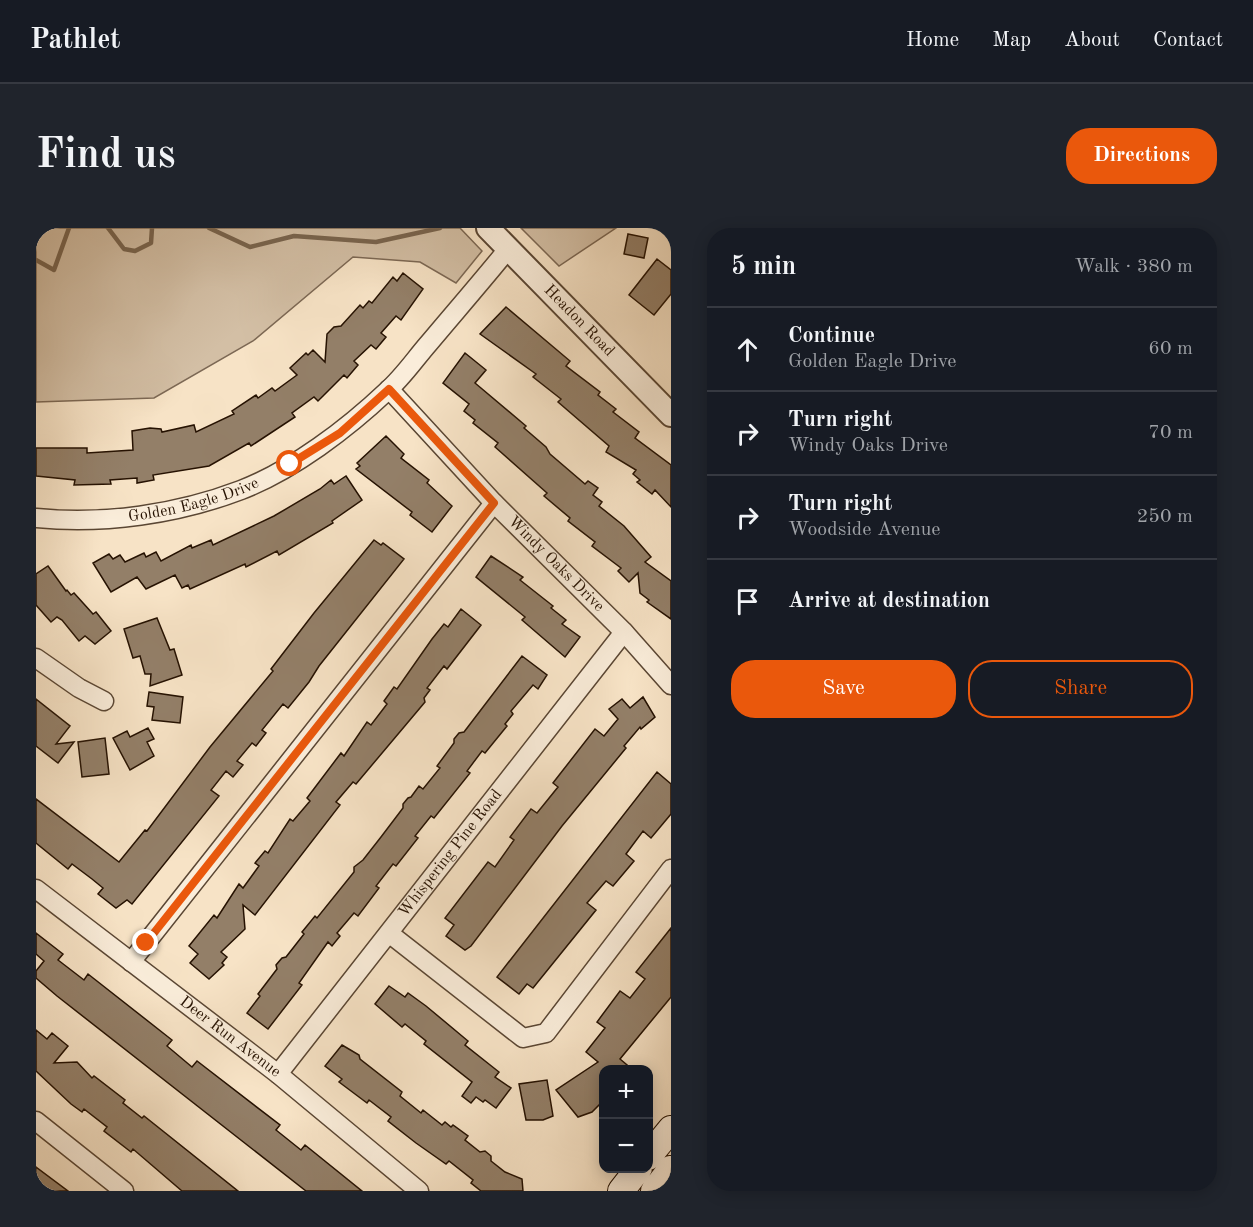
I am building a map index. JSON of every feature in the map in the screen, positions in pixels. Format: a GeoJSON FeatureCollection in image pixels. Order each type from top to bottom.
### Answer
{"type":"FeatureCollection","features":[{"type":"Feature","properties":{"kind":"main road"},"geometry":{"type":"LineString","coordinates":[[653,1151],[671,1129]]}},
{"type":"Feature","properties":{"kind":"main road"},"geometry":{"type":"LineString","coordinates":[[654,1191],[671,1169]]}},
{"type":"Feature","properties":{"kind":"main road"},"geometry":{"type":"LineString","coordinates":[[621,1191],[635,1173]]}},
{"type":"Feature","properties":{"kind":"street","name":"Headon Road"},"geometry":{"type":"LineString","coordinates":[[488,228],[671,415]]}},
{"type":"Feature","properties":{"kind":"street","name":"Golden Eagle Drive"},"geometry":{"type":"LineString","coordinates":[[36,518],[61,521],[123,518],[183,507],[242,489],[340,433],[389,389],[508,249]]}},
{"type":"Feature","properties":{"kind":"street","name":"Windy Oaks Drive"},"geometry":{"type":"LineString","coordinates":[[389,389],[494,503],[624,632],[671,685]]}},
{"type":"Feature","properties":{"kind":"street"},"geometry":{"type":"LineString","coordinates":[[131,962],[494,503]]}},
{"type":"Feature","properties":{"kind":"street","name":"Whispering Pine Road"},"geometry":{"type":"LineString","coordinates":[[278,1074],[390,934],[624,632]]}},
{"type":"Feature","properties":{"kind":"street"},"geometry":{"type":"LineString","coordinates":[[36,658],[79,688],[104,701]]}},
{"type":"Feature","properties":{"kind":"street"},"geometry":{"type":"LineString","coordinates":[[390,934],[523,1038],[546,1033],[671,869]]}},
{"type":"Feature","properties":{"kind":"street","name":"Deer Run Avenue"},"geometry":{"type":"LineString","coordinates":[[36,890],[278,1074],[418,1191]]}},
{"type":"Feature","properties":{"kind":"street"},"geometry":{"type":"LineString","coordinates":[[36,1121],[124,1191]]}},
{"type":"Feature","properties":{"kind":"shaded area"},"geometry":{"type":"Polygon","coordinates":[[[36,228],[460,228],[482,251],[456,283],[420,262],[353,257],[253,341],[154,398],[36,402],[36,228]]]}},
{"type":"Feature","properties":{"kind":"shaded area"},"geometry":{"type":"Polygon","coordinates":[[[521,228],[616,228],[559,266],[521,228]]]}},
{"type":"Feature","properties":{"kind":"building"},"geometry":{"type":"Polygon","coordinates":[[[628,234],[648,238],[644,258],[624,254],[628,234]]]}},
{"type":"Feature","properties":{"kind":"building"},"geometry":{"type":"Polygon","coordinates":[[[657,259],[671,270],[671,294],[654,315],[629,295],[657,259]]]}},
{"type":"Feature","properties":{"kind":"building"},"geometry":{"type":"Polygon","coordinates":[[[403,273],[423,289],[401,320],[396,316],[381,333],[386,337],[376,349],[371,345],[354,361],[358,365],[347,378],[344,375],[318,401],[314,397],[292,413],[295,417],[251,446],[249,443],[209,466],[153,475],[154,480],[137,483],[137,478],[110,480],[111,484],[74,485],[75,480],[36,476],[36,448],[87,448],[87,453],[133,450],[132,431],[150,428],[161,429],[162,432],[194,425],[196,432],[234,414],[232,411],[256,395],[258,398],[272,388],[275,391],[297,375],[290,368],[306,353],[308,355],[313,350],[325,362],[327,334],[334,327],[341,326],[360,305],[363,308],[369,301],[372,303],[393,277],[397,281],[403,273]]]}},
{"type":"Feature","properties":{"kind":"building"},"geometry":{"type":"Polygon","coordinates":[[[506,307],[570,361],[566,366],[600,392],[598,395],[616,409],[613,412],[639,432],[635,438],[671,465],[671,507],[655,490],[652,494],[637,482],[640,480],[633,474],[636,470],[606,452],[609,446],[558,402],[561,399],[533,377],[536,374],[480,334],[506,307]]]}},
{"type":"Feature","properties":{"kind":"building"},"geometry":{"type":"Polygon","coordinates":[[[465,353],[486,370],[475,383],[526,426],[524,428],[546,447],[550,454],[585,484],[588,481],[598,488],[593,495],[602,502],[599,506],[624,526],[651,557],[645,562],[671,581],[671,619],[647,602],[649,600],[640,593],[638,573],[629,582],[618,571],[621,568],[592,546],[595,542],[568,521],[570,518],[544,496],[547,493],[495,447],[498,443],[473,423],[475,420],[464,411],[469,404],[443,383],[465,353]]]}},
{"type":"Feature","properties":{"kind":"building"},"geometry":{"type":"Polygon","coordinates":[[[386,436],[404,454],[401,458],[429,480],[427,483],[452,506],[432,532],[410,515],[412,512],[356,469],[360,466],[357,463],[386,436]]]}},
{"type":"Feature","properties":{"kind":"building"},"geometry":{"type":"Polygon","coordinates":[[[346,476],[362,500],[332,521],[333,523],[279,555],[277,551],[246,567],[245,564],[190,589],[188,585],[182,588],[175,575],[146,589],[137,577],[111,592],[93,563],[109,554],[113,559],[120,555],[125,562],[144,553],[146,557],[156,552],[161,561],[191,545],[192,548],[211,540],[213,545],[274,516],[331,480],[334,484],[346,476]]]}},
{"type":"Feature","properties":{"kind":"building"},"geometry":{"type":"Polygon","coordinates":[[[374,540],[381,545],[383,543],[404,559],[288,708],[283,704],[262,730],[266,733],[256,746],[252,743],[237,761],[243,765],[233,777],[226,771],[211,790],[219,796],[132,904],[127,900],[116,908],[98,894],[103,888],[92,879],[72,864],[68,869],[36,843],[36,799],[119,862],[145,830],[147,831],[210,747],[273,671],[271,669],[314,613],[374,540]]]}},
{"type":"Feature","properties":{"kind":"building"},"geometry":{"type":"Polygon","coordinates":[[[491,556],[523,577],[520,580],[553,606],[551,608],[566,620],[562,624],[580,637],[565,657],[522,620],[525,617],[476,577],[491,556]]]}},
{"type":"Feature","properties":{"kind":"building"},"geometry":{"type":"Polygon","coordinates":[[[48,566],[66,591],[71,595],[74,593],[93,614],[96,612],[111,631],[95,644],[85,636],[79,641],[62,620],[57,617],[51,622],[36,605],[36,574],[48,566]]]}},
{"type":"Feature","properties":{"kind":"building"},"geometry":{"type":"Polygon","coordinates":[[[461,609],[481,625],[447,669],[444,666],[427,688],[430,690],[424,698],[425,702],[356,784],[353,782],[336,802],[340,805],[255,915],[243,905],[245,929],[221,952],[227,957],[222,963],[224,965],[209,979],[190,963],[198,954],[189,946],[214,915],[217,918],[239,884],[243,888],[259,866],[255,863],[265,851],[268,853],[290,819],[293,821],[310,801],[307,798],[341,753],[344,756],[367,722],[371,725],[387,704],[384,701],[394,687],[397,689],[444,624],[448,627],[461,609]]]}},
{"type":"Feature","properties":{"kind":"building"},"geometry":{"type":"Polygon","coordinates":[[[157,618],[170,650],[174,649],[182,675],[150,686],[151,674],[145,674],[140,656],[133,658],[124,629],[157,618]]]}},
{"type":"Feature","properties":{"kind":"building"},"geometry":{"type":"Polygon","coordinates":[[[522,656],[547,675],[538,689],[533,685],[511,711],[513,714],[505,724],[507,726],[485,753],[482,751],[467,771],[470,773],[434,818],[431,816],[415,836],[418,838],[396,866],[393,864],[376,886],[379,888],[358,916],[354,913],[337,933],[340,936],[332,946],[328,942],[299,983],[302,985],[268,1029],[247,1013],[277,969],[276,965],[286,957],[304,934],[302,932],[315,916],[317,918],[354,872],[354,867],[363,860],[381,837],[403,808],[403,804],[419,786],[423,789],[440,768],[437,766],[454,743],[454,739],[459,733],[464,732],[522,656]]]}},
{"type":"Feature","properties":{"kind":"building"},"geometry":{"type":"Polygon","coordinates":[[[149,692],[183,697],[180,723],[152,720],[154,707],[147,706],[149,692]]]}},
{"type":"Feature","properties":{"kind":"building"},"geometry":{"type":"Polygon","coordinates":[[[643,697],[655,717],[641,729],[640,727],[624,746],[626,748],[562,826],[471,946],[465,950],[446,936],[454,925],[445,918],[488,862],[495,867],[514,840],[510,837],[531,809],[537,813],[558,787],[553,783],[595,729],[604,736],[618,719],[609,709],[622,699],[630,708],[643,697]]]}},
{"type":"Feature","properties":{"kind":"building"},"geometry":{"type":"Polygon","coordinates":[[[36,699],[70,726],[56,744],[74,742],[58,763],[36,746],[36,699]]]}},
{"type":"Feature","properties":{"kind":"building"},"geometry":{"type":"Polygon","coordinates":[[[148,728],[154,739],[147,742],[154,756],[130,770],[113,738],[127,731],[130,737],[148,728]]]}},
{"type":"Feature","properties":{"kind":"building"},"geometry":{"type":"Polygon","coordinates":[[[105,738],[109,774],[82,777],[78,742],[105,738]]]}},
{"type":"Feature","properties":{"kind":"building"},"geometry":{"type":"Polygon","coordinates":[[[657,772],[671,784],[671,814],[651,838],[643,831],[626,854],[634,861],[613,886],[606,881],[587,903],[596,910],[533,988],[527,984],[519,994],[497,977],[657,772]]]}},
{"type":"Feature","properties":{"kind":"building"},"geometry":{"type":"Polygon","coordinates":[[[671,928],[671,997],[620,1059],[627,1065],[599,1065],[599,1105],[592,1112],[578,1117],[556,1090],[598,1062],[586,1052],[605,1028],[597,1022],[620,991],[630,998],[645,979],[636,972],[671,928]]]}},
{"type":"Feature","properties":{"kind":"building"},"geometry":{"type":"Polygon","coordinates":[[[36,933],[63,954],[58,960],[84,980],[88,974],[172,1040],[167,1046],[192,1067],[197,1061],[280,1125],[276,1130],[301,1150],[305,1145],[362,1191],[306,1191],[57,996],[36,978],[36,971],[44,961],[36,954],[36,933]]]}},
{"type":"Feature","properties":{"kind":"building"},"geometry":{"type":"Polygon","coordinates":[[[389,986],[405,997],[408,993],[426,1006],[468,1041],[465,1045],[499,1072],[495,1077],[511,1088],[496,1108],[485,1100],[483,1102],[476,1097],[471,1103],[462,1096],[472,1082],[424,1044],[426,1041],[405,1024],[402,1027],[375,1004],[389,986]]]}},
{"type":"Feature","properties":{"kind":"building"},"geometry":{"type":"Polygon","coordinates":[[[36,1030],[47,1039],[52,1033],[68,1046],[54,1063],[77,1062],[92,1078],[94,1076],[125,1100],[123,1103],[142,1118],[144,1116],[238,1191],[182,1191],[133,1149],[131,1152],[104,1131],[107,1127],[84,1109],[82,1112],[71,1104],[36,1071],[36,1030]]]}},
{"type":"Feature","properties":{"kind":"building"},"geometry":{"type":"Polygon","coordinates":[[[342,1045],[359,1055],[360,1059],[402,1092],[400,1096],[421,1113],[423,1110],[442,1125],[445,1122],[451,1127],[453,1125],[468,1136],[465,1140],[480,1152],[485,1151],[491,1156],[491,1161],[505,1172],[522,1179],[523,1191],[481,1191],[471,1183],[473,1180],[449,1161],[446,1164],[416,1143],[388,1121],[391,1117],[369,1100],[367,1103],[339,1082],[342,1079],[325,1066],[342,1045]]]}},
{"type":"Feature","properties":{"kind":"building"},"geometry":{"type":"Polygon","coordinates":[[[547,1080],[553,1116],[543,1120],[526,1120],[519,1084],[547,1080]]]}},
{"type":"Feature","properties":{"kind":"building"},"geometry":{"type":"Polygon","coordinates":[[[36,1167],[68,1191],[36,1191],[36,1167]]]}},
{"type":"Feature","properties":{"kind":"waterway"},"geometry":{"type":"LineString","coordinates":[[36,260],[54,270],[69,228]]}},
{"type":"Feature","properties":{"kind":"waterway"},"geometry":{"type":"LineString","coordinates":[[108,228],[124,249],[135,251],[151,243],[152,228]]}},
{"type":"Feature","properties":{"kind":"waterway"},"geometry":{"type":"LineString","coordinates":[[209,228],[250,247],[294,236],[376,242],[440,228]]}},
{"type":"Feature","properties":{"kind":"route"},"geometry":{"type":"LineString","coordinates":[[146,943],[494,503],[389,389],[340,433],[290,464]]}}]}
